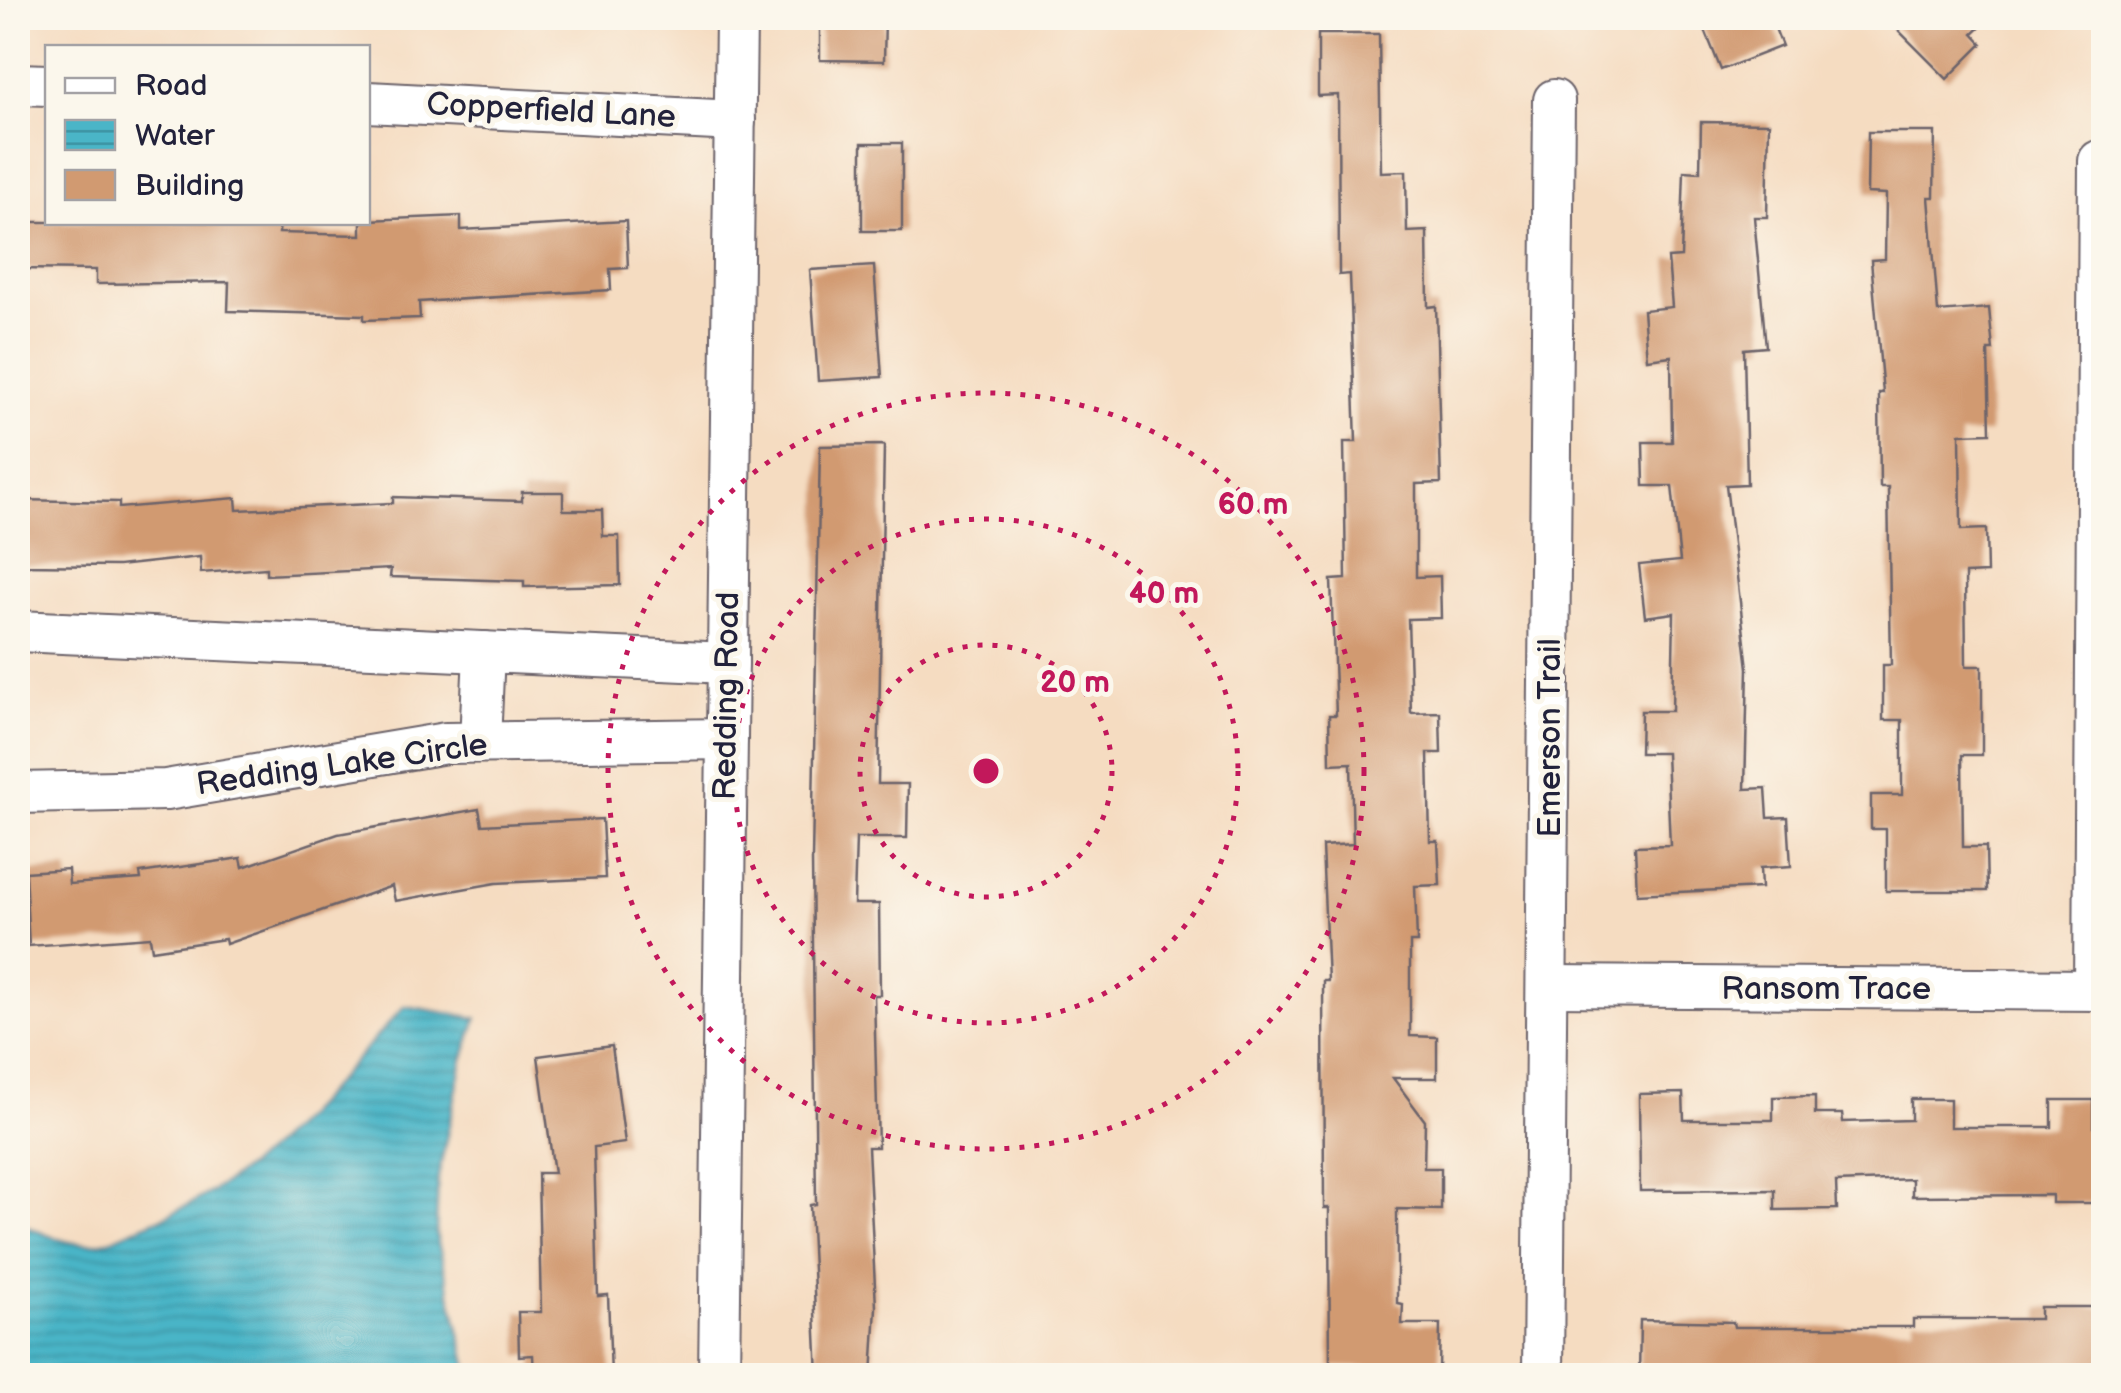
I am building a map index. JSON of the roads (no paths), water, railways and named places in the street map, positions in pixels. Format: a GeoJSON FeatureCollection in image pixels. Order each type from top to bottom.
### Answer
{"type":"FeatureCollection","features":[{"type":"Feature","properties":{"kind":"street","name":"Redding Road"},"geometry":{"type":"LineString","coordinates":[[719,1376],[736,18]]}},
{"type":"Feature","properties":{"kind":"street"},"geometry":{"type":"LineString","coordinates":[[18,84],[45,85]]}},
{"type":"Feature","properties":{"kind":"street","name":"Emerson Trail"},"geometry":{"type":"LineString","coordinates":[[1543,1376],[1554,100]]}},
{"type":"Feature","properties":{"kind":"street","name":"Copperfield Lane"},"geometry":{"type":"LineString","coordinates":[[370,102],[734,121]]}},
{"type":"Feature","properties":{"kind":"street"},"geometry":{"type":"LineString","coordinates":[[2099,162],[2099,990]]}},
{"type":"Feature","properties":{"kind":"street"},"geometry":{"type":"LineString","coordinates":[[18,631],[728,663]]}},
{"type":"Feature","properties":{"kind":"street"},"geometry":{"type":"LineString","coordinates":[[480,742],[484,652]]}},
{"type":"Feature","properties":{"kind":"street","name":"Redding Lake Circle"},"geometry":{"type":"LineString","coordinates":[[18,793],[166,790],[446,743],[727,738]]}},
{"type":"Feature","properties":{"kind":"street","name":"Ransom Trace"},"geometry":{"type":"LineString","coordinates":[[1549,986],[2099,990]]}},
{"type":"Feature","properties":{"kind":"water"},"geometry":{"type":"Polygon","coordinates":[[[405,1006],[477,1018],[463,1060],[438,1177],[436,1234],[470,1375],[18,1375],[18,1222],[68,1241],[99,1243],[191,1203],[228,1181],[290,1130],[405,1006]]]}}]}
